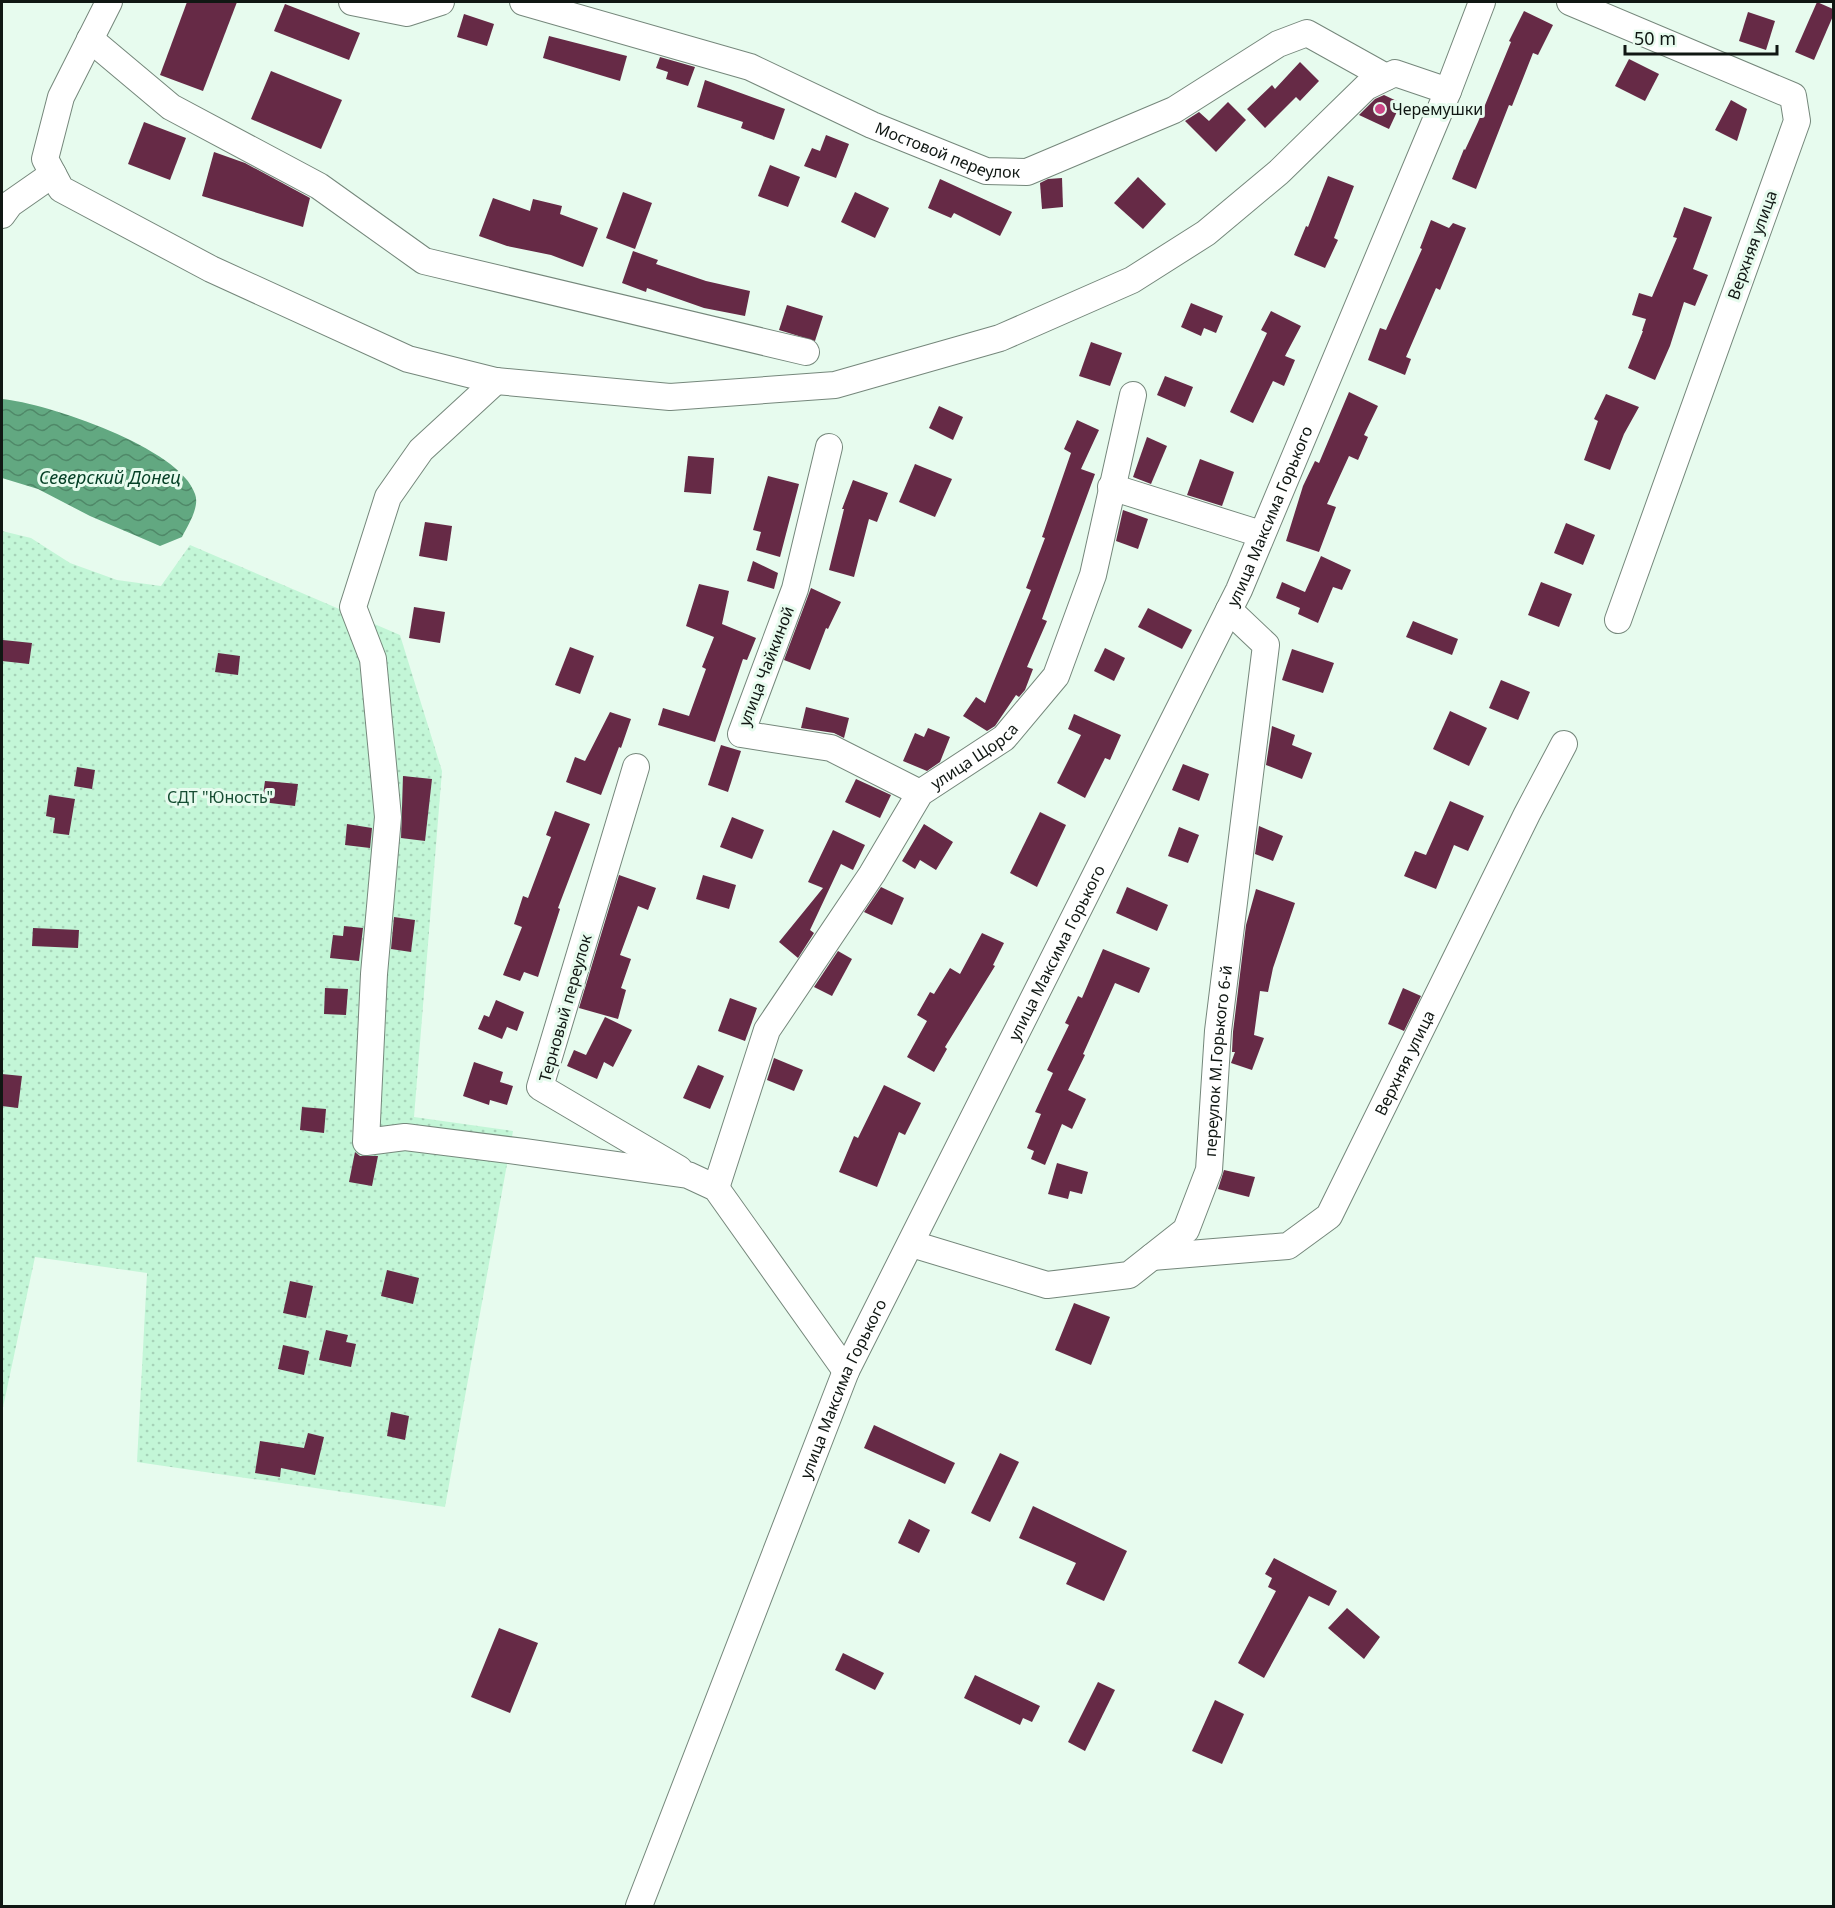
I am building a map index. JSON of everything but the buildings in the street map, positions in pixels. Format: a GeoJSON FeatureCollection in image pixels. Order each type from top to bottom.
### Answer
{"type":"FeatureCollection","features":[{"type":"Feature","properties":{"kind":"street"},"geometry":{"type":"LineString","coordinates":[[2,214],[49,167],[61,97],[109,2]]}},
{"type":"Feature","properties":{"kind":"street"},"geometry":{"type":"LineString","coordinates":[[352,2],[407,14],[441,2]]}},
{"type":"Feature","properties":{"kind":"street","name":"Мостовой переулок"},"geometry":{"type":"LineString","coordinates":[[523,2],[750,67],[872,125],[986,171],[1027,171],[1174,110],[1278,44],[1307,33],[1386,77]]}},
{"type":"Feature","properties":{"kind":"street","name":"улица Максима Горького"},"geometry":{"type":"LineString","coordinates":[[639,1906],[846,1371],[912,1244],[1229,610],[1448,91],[1482,2]]}},
{"type":"Feature","properties":{"kind":"street","name":"Верхняя улица"},"geometry":{"type":"LineString","coordinates":[[1570,2],[1792,96],[1797,121],[1618,620]]}},
{"type":"Feature","properties":{"kind":"street"},"geometry":{"type":"LineString","coordinates":[[90,39],[171,107],[319,186],[424,261],[806,352]]}},
{"type":"Feature","properties":{"kind":"street"},"geometry":{"type":"LineString","coordinates":[[49,167],[61,189],[211,269],[408,359],[496,381],[670,397],[835,385],[1000,338],[1132,279],[1206,233],[1279,172],[1366,87],[1395,72],[1448,91]]}},
{"type":"Feature","properties":{"kind":"street"},"geometry":{"type":"LineString","coordinates":[[496,381],[421,450],[388,497],[353,607],[373,659],[388,817],[374,974],[366,1142],[405,1137],[688,1175],[716,1188],[846,1371]]}},
{"type":"Feature","properties":{"kind":"street","name":"улица Щорса"},"geometry":{"type":"LineString","coordinates":[[716,1188],[767,1030],[872,874],[920,793],[1004,738],[1056,676],[1093,575],[1133,395]]}},
{"type":"Feature","properties":{"kind":"street","name":"улица Чайкиной"},"geometry":{"type":"LineString","coordinates":[[829,447],[795,589],[741,734],[831,748],[920,793]]}},
{"type":"Feature","properties":{"kind":"street"},"geometry":{"type":"LineString","coordinates":[[1112,487],[1261,534]]}},
{"type":"Feature","properties":{"kind":"street","name":"переулок М.Горького 6-й"},"geometry":{"type":"LineString","coordinates":[[912,1244],[1047,1285],[1129,1275],[1186,1230],[1209,1170],[1218,1031],[1266,645],[1229,610]]}},
{"type":"Feature","properties":{"kind":"street","name":"Верхняя улица"},"geometry":{"type":"LineString","coordinates":[[1152,1257],[1288,1246],[1329,1216],[1527,814],[1564,744]]}},
{"type":"Feature","properties":{"kind":"street","name":"Терновый переулок"},"geometry":{"type":"LineString","coordinates":[[636,767],[540,1087],[688,1175]]}},
{"type":"Feature","properties":{"kind":"green space","name":"СДТ \"Юность\""},"geometry":{"type":"Polygon","coordinates":[[[2,531],[31,538],[70,563],[117,580],[161,586],[190,545],[400,635],[442,771],[414,1117],[513,1131],[445,1507],[137,1462],[147,1273],[35,1257],[2,1412],[2,531]]]}},
{"type":"Feature","properties":{"kind":"water","name":"Северский Донец"},"geometry":{"type":"Polygon","coordinates":[[[2,399],[49,409],[79,419],[110,431],[165,460],[184,477],[195,494],[196,505],[193,516],[182,537],[160,546],[90,516],[38,489],[2,478],[2,399]]]}},
{"type":"Feature","properties":{"kind":"place","name":"Черемушки"},"geometry":{"type":"Point","coordinates":[1380,109]}}]}
